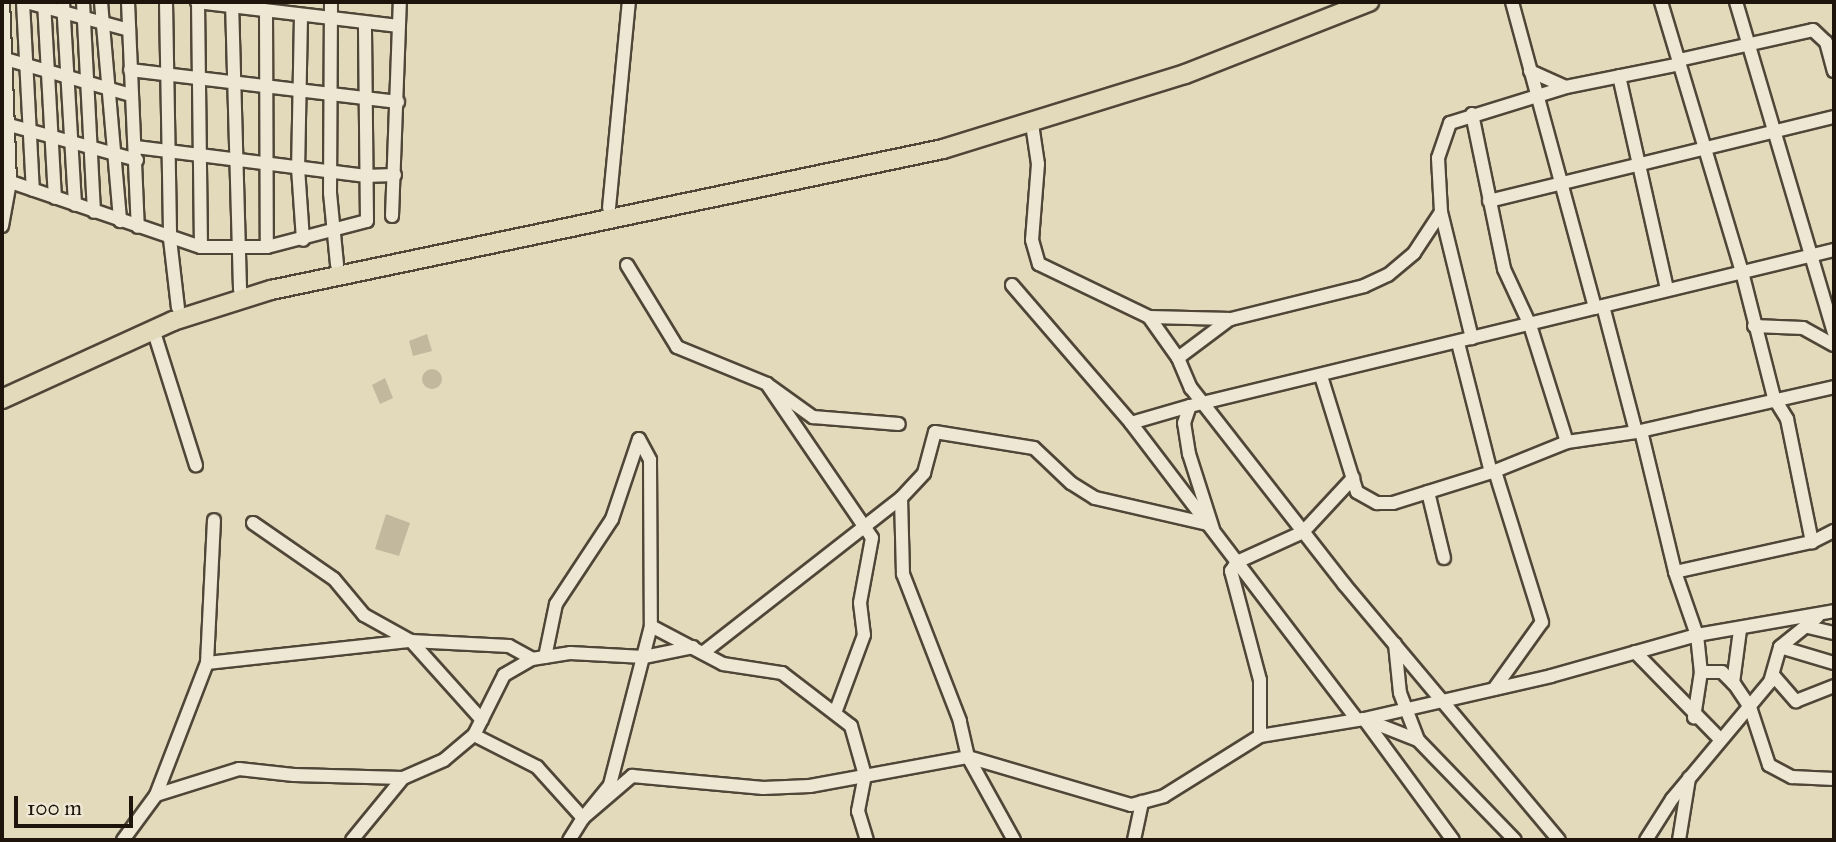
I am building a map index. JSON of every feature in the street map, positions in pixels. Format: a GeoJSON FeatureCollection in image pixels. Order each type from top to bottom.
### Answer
{"type":"FeatureCollection","features":[{"type":"Feature","properties":{"kind":"highway"},"geometry":{"type":"LineString","coordinates":[[2,388],[178,308],[240,290],[337,265],[1002,123],[1182,64],[1340,2]]}},
{"type":"Feature","properties":{"kind":"highway"},"geometry":{"type":"LineString","coordinates":[[2,399],[153,329],[314,280],[943,149],[1032,124],[1185,74],[1369,2]]}},
{"type":"Feature","properties":{"kind":"street"},"geometry":{"type":"LineString","coordinates":[[2,226],[6,180],[3,2]]}},
{"type":"Feature","properties":{"kind":"street"},"geometry":{"type":"LineString","coordinates":[[33,190],[25,2],[64,7],[84,18],[129,30]]}},
{"type":"Feature","properties":{"kind":"street"},"geometry":{"type":"LineString","coordinates":[[83,2],[94,148],[94,212]]}},
{"type":"Feature","properties":{"kind":"street"},"geometry":{"type":"LineString","coordinates":[[101,2],[111,89],[120,221]]}},
{"type":"Feature","properties":{"kind":"street"},"geometry":{"type":"LineString","coordinates":[[128,2],[138,227]]}},
{"type":"Feature","properties":{"kind":"street"},"geometry":{"type":"LineString","coordinates":[[166,2],[170,239],[178,308]]}},
{"type":"Feature","properties":{"kind":"street"},"geometry":{"type":"LineString","coordinates":[[201,247],[202,80],[197,2],[232,3],[301,16],[400,26]]}},
{"type":"Feature","properties":{"kind":"street"},"geometry":{"type":"LineString","coordinates":[[331,2],[329,172],[337,265]]}},
{"type":"Feature","properties":{"kind":"street"},"geometry":{"type":"LineString","coordinates":[[393,216],[400,2]]}},
{"type":"Feature","properties":{"kind":"street"},"geometry":{"type":"LineString","coordinates":[[610,208],[629,2]]}},
{"type":"Feature","properties":{"kind":"street"},"geometry":{"type":"LineString","coordinates":[[1512,2],[1599,307],[1639,431],[1675,572],[1697,635],[1701,672],[1694,717]]}},
{"type":"Feature","properties":{"kind":"street"},"geometry":{"type":"LineString","coordinates":[[1661,2],[1742,272],[1774,398],[1787,419],[1812,542]]}},
{"type":"Feature","properties":{"kind":"street"},"geometry":{"type":"LineString","coordinates":[[1736,2],[1834,333]]}},
{"type":"Feature","properties":{"kind":"street"},"geometry":{"type":"LineString","coordinates":[[232,3],[237,83],[235,160],[240,290]]}},
{"type":"Feature","properties":{"kind":"street"},"geometry":{"type":"LineString","coordinates":[[44,4],[55,198]]}},
{"type":"Feature","properties":{"kind":"street"},"geometry":{"type":"LineString","coordinates":[[64,7],[75,205]]}},
{"type":"Feature","properties":{"kind":"street"},"geometry":{"type":"LineString","coordinates":[[266,11],[267,247]]}},
{"type":"Feature","properties":{"kind":"street"},"geometry":{"type":"LineString","coordinates":[[301,16],[298,168],[303,240]]}},
{"type":"Feature","properties":{"kind":"street"},"geometry":{"type":"LineString","coordinates":[[6,180],[170,239],[201,247],[240,250],[267,247],[303,240],[367,221],[364,176],[365,23]]}},
{"type":"Feature","properties":{"kind":"street"},"geometry":{"type":"LineString","coordinates":[[1472,338],[1441,212],[1438,158],[1443,136],[1450,124],[1472,114],[1566,87],[1680,62],[1748,43],[1817,31],[1826,42],[1834,71]]}},
{"type":"Feature","properties":{"kind":"street"},"geometry":{"type":"LineString","coordinates":[[4,59],[131,95]]}},
{"type":"Feature","properties":{"kind":"street"},"geometry":{"type":"LineString","coordinates":[[130,70],[167,72],[202,80],[299,90],[329,97],[364,97],[398,102]]}},
{"type":"Feature","properties":{"kind":"street"},"geometry":{"type":"LineString","coordinates":[[1530,71],[1566,87]]}},
{"type":"Feature","properties":{"kind":"street"},"geometry":{"type":"LineString","coordinates":[[1619,76],[1667,289]]}},
{"type":"Feature","properties":{"kind":"street"},"geometry":{"type":"LineString","coordinates":[[1472,114],[1489,201],[1510,286],[1530,325],[1567,442]]}},
{"type":"Feature","properties":{"kind":"street"},"geometry":{"type":"LineString","coordinates":[[1489,201],[1637,162],[1706,150],[1834,117]]}},
{"type":"Feature","properties":{"kind":"street"},"geometry":{"type":"LineString","coordinates":[[5,124],[137,160]]}},
{"type":"Feature","properties":{"kind":"street"},"geometry":{"type":"LineString","coordinates":[[1032,124],[1038,164],[1032,240],[1040,264],[1149,317],[1231,319],[1364,286],[1388,275],[1414,253],[1441,212]]}},
{"type":"Feature","properties":{"kind":"street"},"geometry":{"type":"LineString","coordinates":[[136,147],[364,176],[395,175]]}},
{"type":"Feature","properties":{"kind":"street"},"geometry":{"type":"LineString","coordinates":[[1132,423],[1834,250]]}},
{"type":"Feature","properties":{"kind":"street"},"geometry":{"type":"LineString","coordinates":[[627,265],[677,347],[767,384],[813,416],[899,424]]}},
{"type":"Feature","properties":{"kind":"street"},"geometry":{"type":"LineString","coordinates":[[1012,285],[1132,423],[1453,840]]}},
{"type":"Feature","properties":{"kind":"street"},"geometry":{"type":"LineString","coordinates":[[1149,317],[1178,358],[1197,405],[1559,840]]}},
{"type":"Feature","properties":{"kind":"street"},"geometry":{"type":"LineString","coordinates":[[1178,358],[1231,319]]}},
{"type":"Feature","properties":{"kind":"street"},"geometry":{"type":"LineString","coordinates":[[1754,326],[1803,328],[1834,345]]}},
{"type":"Feature","properties":{"kind":"street"},"geometry":{"type":"LineString","coordinates":[[153,329],[196,465]]}},
{"type":"Feature","properties":{"kind":"street"},"geometry":{"type":"LineString","coordinates":[[1458,342],[1493,472],[1542,622],[1494,689]]}},
{"type":"Feature","properties":{"kind":"street"},"geometry":{"type":"LineString","coordinates":[[1321,376],[1357,492],[1377,503],[1393,503],[1493,472],[1567,442],[1639,431],[1774,398],[1834,387]]}},
{"type":"Feature","properties":{"kind":"street"},"geometry":{"type":"LineString","coordinates":[[767,384],[872,538],[860,603],[864,635],[835,713]]}},
{"type":"Feature","properties":{"kind":"street"},"geometry":{"type":"LineString","coordinates":[[1197,405],[1184,423],[1189,454],[1211,527]]}},
{"type":"Feature","properties":{"kind":"street"},"geometry":{"type":"LineString","coordinates":[[156,795],[239,769],[294,775],[403,778],[444,760],[474,735],[504,676],[538,658],[570,653],[644,657],[699,649],[901,498],[924,473],[938,430],[1034,448],[1071,484],[1095,498],[1211,527]]}},
{"type":"Feature","properties":{"kind":"street"},"geometry":{"type":"LineString","coordinates":[[538,658],[556,604],[612,519],[639,439],[650,460],[651,626],[610,785],[569,840]]}},
{"type":"Feature","properties":{"kind":"street"},"geometry":{"type":"LineString","coordinates":[[1260,736],[1260,680],[1230,578],[1237,562],[1303,532],[1353,478]]}},
{"type":"Feature","properties":{"kind":"street"},"geometry":{"type":"LineString","coordinates":[[1427,492],[1444,558]]}},
{"type":"Feature","properties":{"kind":"street"},"geometry":{"type":"LineString","coordinates":[[901,498],[902,574],[960,721],[968,757],[1014,840]]}},
{"type":"Feature","properties":{"kind":"street"},"geometry":{"type":"LineString","coordinates":[[123,840],[156,795],[207,663],[214,520]]}},
{"type":"Feature","properties":{"kind":"street"},"geometry":{"type":"LineString","coordinates":[[253,523],[334,579],[364,615],[411,641],[482,720]]}},
{"type":"Feature","properties":{"kind":"street"},"geometry":{"type":"LineString","coordinates":[[1675,572],[1812,542],[1834,531]]}},
{"type":"Feature","properties":{"kind":"street"},"geometry":{"type":"LineString","coordinates":[[583,818],[632,776],[763,788],[810,786],[968,757],[1131,805],[1164,796],[1260,736],[1361,720],[1494,689],[1697,635],[1818,617],[1834,611]]}},
{"type":"Feature","properties":{"kind":"street"},"geometry":{"type":"LineString","coordinates":[[1646,840],[1689,778],[1750,707],[1773,675],[1783,644],[1818,617]]}},
{"type":"Feature","properties":{"kind":"street"},"geometry":{"type":"LineString","coordinates":[[1771,625],[1783,644],[1834,663]]}},
{"type":"Feature","properties":{"kind":"street"},"geometry":{"type":"LineString","coordinates":[[651,626],[723,664],[782,673],[851,726],[864,775],[858,811],[867,840]]}},
{"type":"Feature","properties":{"kind":"street"},"geometry":{"type":"LineString","coordinates":[[1808,627],[1834,632]]}},
{"type":"Feature","properties":{"kind":"street"},"geometry":{"type":"LineString","coordinates":[[1733,683],[1740,630]]}},
{"type":"Feature","properties":{"kind":"street"},"geometry":{"type":"LineString","coordinates":[[207,663],[411,641],[509,646],[538,658]]}},
{"type":"Feature","properties":{"kind":"street"},"geometry":{"type":"LineString","coordinates":[[1395,643],[1400,693],[1418,740],[1515,840]]}},
{"type":"Feature","properties":{"kind":"street"},"geometry":{"type":"LineString","coordinates":[[1635,652],[1694,717],[1721,740]]}},
{"type":"Feature","properties":{"kind":"street"},"geometry":{"type":"LineString","coordinates":[[1701,672],[1722,672],[1733,683],[1750,707],[1769,765],[1792,777],[1834,779]]}},
{"type":"Feature","properties":{"kind":"street"},"geometry":{"type":"LineString","coordinates":[[1773,675],[1796,702],[1834,686]]}},
{"type":"Feature","properties":{"kind":"street"},"geometry":{"type":"LineString","coordinates":[[1361,720],[1418,740]]}},
{"type":"Feature","properties":{"kind":"street"},"geometry":{"type":"LineString","coordinates":[[474,735],[537,767],[583,818]]}},
{"type":"Feature","properties":{"kind":"street"},"geometry":{"type":"LineString","coordinates":[[352,840],[403,778]]}},
{"type":"Feature","properties":{"kind":"street"},"geometry":{"type":"LineString","coordinates":[[1679,840],[1689,778]]}},
{"type":"Feature","properties":{"kind":"street"},"geometry":{"type":"LineString","coordinates":[[1134,840],[1142,802]]}},
{"type":"Feature","properties":{"kind":"shaded area"},"geometry":{"type":"Polygon","coordinates":[[[427,334],[432,351],[413,356],[409,341],[427,334]]]}},
{"type":"Feature","properties":{"kind":"shaded area"},"geometry":{"type":"Polygon","coordinates":[[[428,369],[436,369],[442,379],[436,389],[428,389],[422,383],[422,375],[428,369]]]}},
{"type":"Feature","properties":{"kind":"shaded area"},"geometry":{"type":"Polygon","coordinates":[[[385,378],[393,398],[380,404],[372,385],[385,378]]]}},
{"type":"Feature","properties":{"kind":"shaded area"},"geometry":{"type":"Polygon","coordinates":[[[386,514],[410,523],[399,556],[375,549],[386,514]]]}}]}
